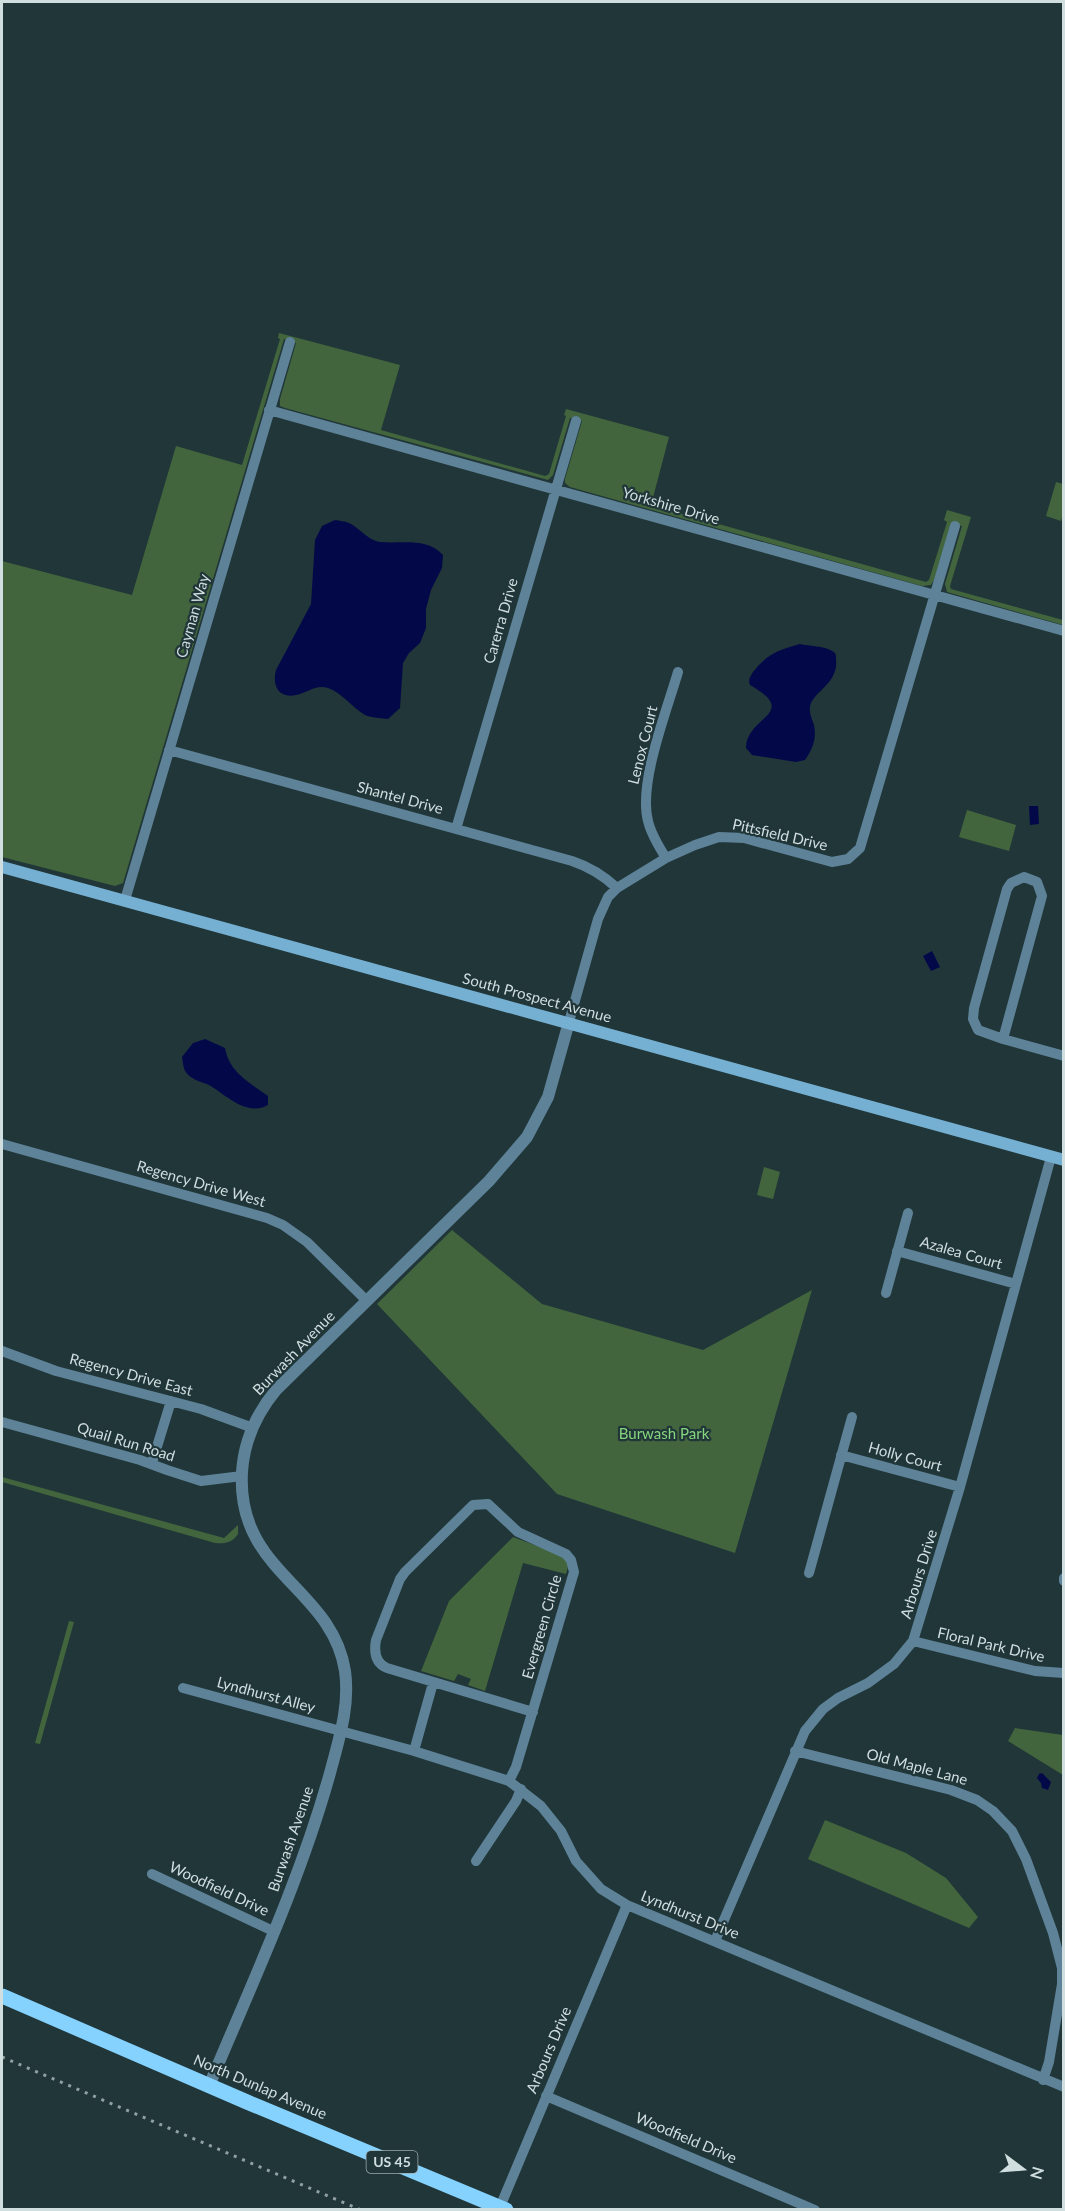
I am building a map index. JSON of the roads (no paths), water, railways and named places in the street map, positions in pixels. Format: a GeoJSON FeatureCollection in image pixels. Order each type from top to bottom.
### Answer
{"type":"FeatureCollection","features":[{"type":"Feature","properties":{"kind":"main road","name":"South Prospect Avenue"},"geometry":{"type":"LineString","coordinates":[[2,867],[1057,1158]]}},
{"type":"Feature","properties":{"kind":"main road","name":"North Dunlap Avenue"},"geometry":{"type":"LineString","coordinates":[[2,1996],[209,2086],[503,2208]]}},
{"type":"Feature","properties":{"kind":"street","name":"Cayman Way"},"geometry":{"type":"LineString","coordinates":[[125,900],[290,342]]}},
{"type":"Feature","properties":{"kind":"street","name":"Yorkshire Drive"},"geometry":{"type":"LineString","coordinates":[[269,410],[1064,631]]}},
{"type":"Feature","properties":{"kind":"street","name":"Carerra Drive"},"geometry":{"type":"LineString","coordinates":[[456,829],[576,421]]}},
{"type":"Feature","properties":{"kind":"street","name":"Pittsfield Drive"},"geometry":{"type":"LineString","coordinates":[[569,1022],[598,919],[608,897],[617,888],[666,858],[695,844],[719,837],[744,838],[832,862],[848,859],[855,854],[862,844],[955,526]]}},
{"type":"Feature","properties":{"kind":"street","name":"Lenox Court"},"geometry":{"type":"LineString","coordinates":[[666,858],[653,835],[648,820],[647,784],[678,672]]}},
{"type":"Feature","properties":{"kind":"street","name":"Shantel Drive"},"geometry":{"type":"LineString","coordinates":[[169,750],[590,867],[606,877],[617,888]]}},
{"type":"Feature","properties":{"kind":"street"},"geometry":{"type":"LineString","coordinates":[[1003,1039],[1042,896],[1037,882],[1028,877],[1017,879],[1006,889],[973,1019],[978,1030],[983,1033],[1003,1039],[1064,1056]]}},
{"type":"Feature","properties":{"kind":"street","name":"Burwash Avenue"},"geometry":{"type":"LineString","coordinates":[[209,2086],[309,1843],[342,1731],[347,1686],[336,1641],[317,1611],[272,1564],[257,1541],[244,1507],[242,1476],[248,1441],[267,1401],[276,1390],[489,1181],[527,1137],[548,1097],[569,1022]]}},
{"type":"Feature","properties":{"kind":"street","name":"Regency Drive West"},"geometry":{"type":"LineString","coordinates":[[2,1144],[267,1218],[283,1225],[308,1242],[367,1300]]}},
{"type":"Feature","properties":{"kind":"street","name":"Arbours Drive"},"geometry":{"type":"LineString","coordinates":[[715,1941],[805,1731],[823,1709],[881,1674],[900,1658],[913,1641],[960,1487],[1016,1284],[1057,1158]]}},
{"type":"Feature","properties":{"kind":"street","name":"Azalea Court"},"geometry":{"type":"LineString","coordinates":[[886,1293],[908,1213]]}},
{"type":"Feature","properties":{"kind":"street","name":"Azalea Court"},"geometry":{"type":"LineString","coordinates":[[897,1251],[1016,1284]]}},
{"type":"Feature","properties":{"kind":"street","name":"Regency Drive East"},"geometry":{"type":"LineString","coordinates":[[2,1351],[56,1371],[171,1401],[253,1428]]}},
{"type":"Feature","properties":{"kind":"street"},"geometry":{"type":"LineString","coordinates":[[152,1463],[171,1401]]}},
{"type":"Feature","properties":{"kind":"street"},"geometry":{"type":"LineString","coordinates":[[808,1573],[852,1417]]}},
{"type":"Feature","properties":{"kind":"street","name":"Quail Run Road"},"geometry":{"type":"LineString","coordinates":[[2,1422],[152,1463],[201,1481],[242,1476]]}},
{"type":"Feature","properties":{"kind":"street","name":"Holly Court"},"geometry":{"type":"LineString","coordinates":[[841,1455],[960,1487]]}},
{"type":"Feature","properties":{"kind":"street","name":"Evergreen Circle"},"geometry":{"type":"LineString","coordinates":[[509,1781],[516,1767],[533,1712],[574,1572],[574,1565],[566,1554],[518,1532],[488,1504],[473,1505],[400,1579],[376,1640],[377,1658],[382,1666],[533,1712]]}},
{"type":"Feature","properties":{"kind":"street","name":"Floral Park Drive"},"geometry":{"type":"LineString","coordinates":[[913,1641],[1035,1671],[1064,1673]]}},
{"type":"Feature","properties":{"kind":"street"},"geometry":{"type":"LineString","coordinates":[[414,1751],[433,1683]]}},
{"type":"Feature","properties":{"kind":"street","name":"Lyndhurst Alley"},"geometry":{"type":"LineString","coordinates":[[183,1688],[342,1731]]}},
{"type":"Feature","properties":{"kind":"street","name":"Lyndhurst Drive"},"geometry":{"type":"LineString","coordinates":[[342,1731],[509,1781],[541,1806],[554,1820],[576,1861],[601,1889],[627,1905],[1064,2087]]}},
{"type":"Feature","properties":{"kind":"street","name":"Old Maple Lane"},"geometry":{"type":"LineString","coordinates":[[795,1751],[951,1790],[977,1800],[993,1811],[1012,1831],[1030,1869],[1061,1961],[1062,1984],[1049,2062],[1043,2080]]}},
{"type":"Feature","properties":{"kind":"street"},"geometry":{"type":"LineString","coordinates":[[477,1861],[516,1801],[521,1789]]}},
{"type":"Feature","properties":{"kind":"street","name":"Woodfield Drive"},"geometry":{"type":"LineString","coordinates":[[152,1874],[273,1931]]}},
{"type":"Feature","properties":{"kind":"street","name":"Arbours Drive"},"geometry":{"type":"LineString","coordinates":[[503,2208],[546,2096],[627,1905]]}},
{"type":"Feature","properties":{"kind":"street","name":"Woodfield Drive"},"geometry":{"type":"LineString","coordinates":[[546,2096],[815,2210]]}},
{"type":"Feature","properties":{"kind":"railway"},"geometry":{"type":"LineString","coordinates":[[2,2057],[361,2210]]}},
{"type":"Feature","properties":{"kind":"park label","name":"Burwash Park"},"geometry":{"type":"Point","coordinates":[664,1434]}}]}
